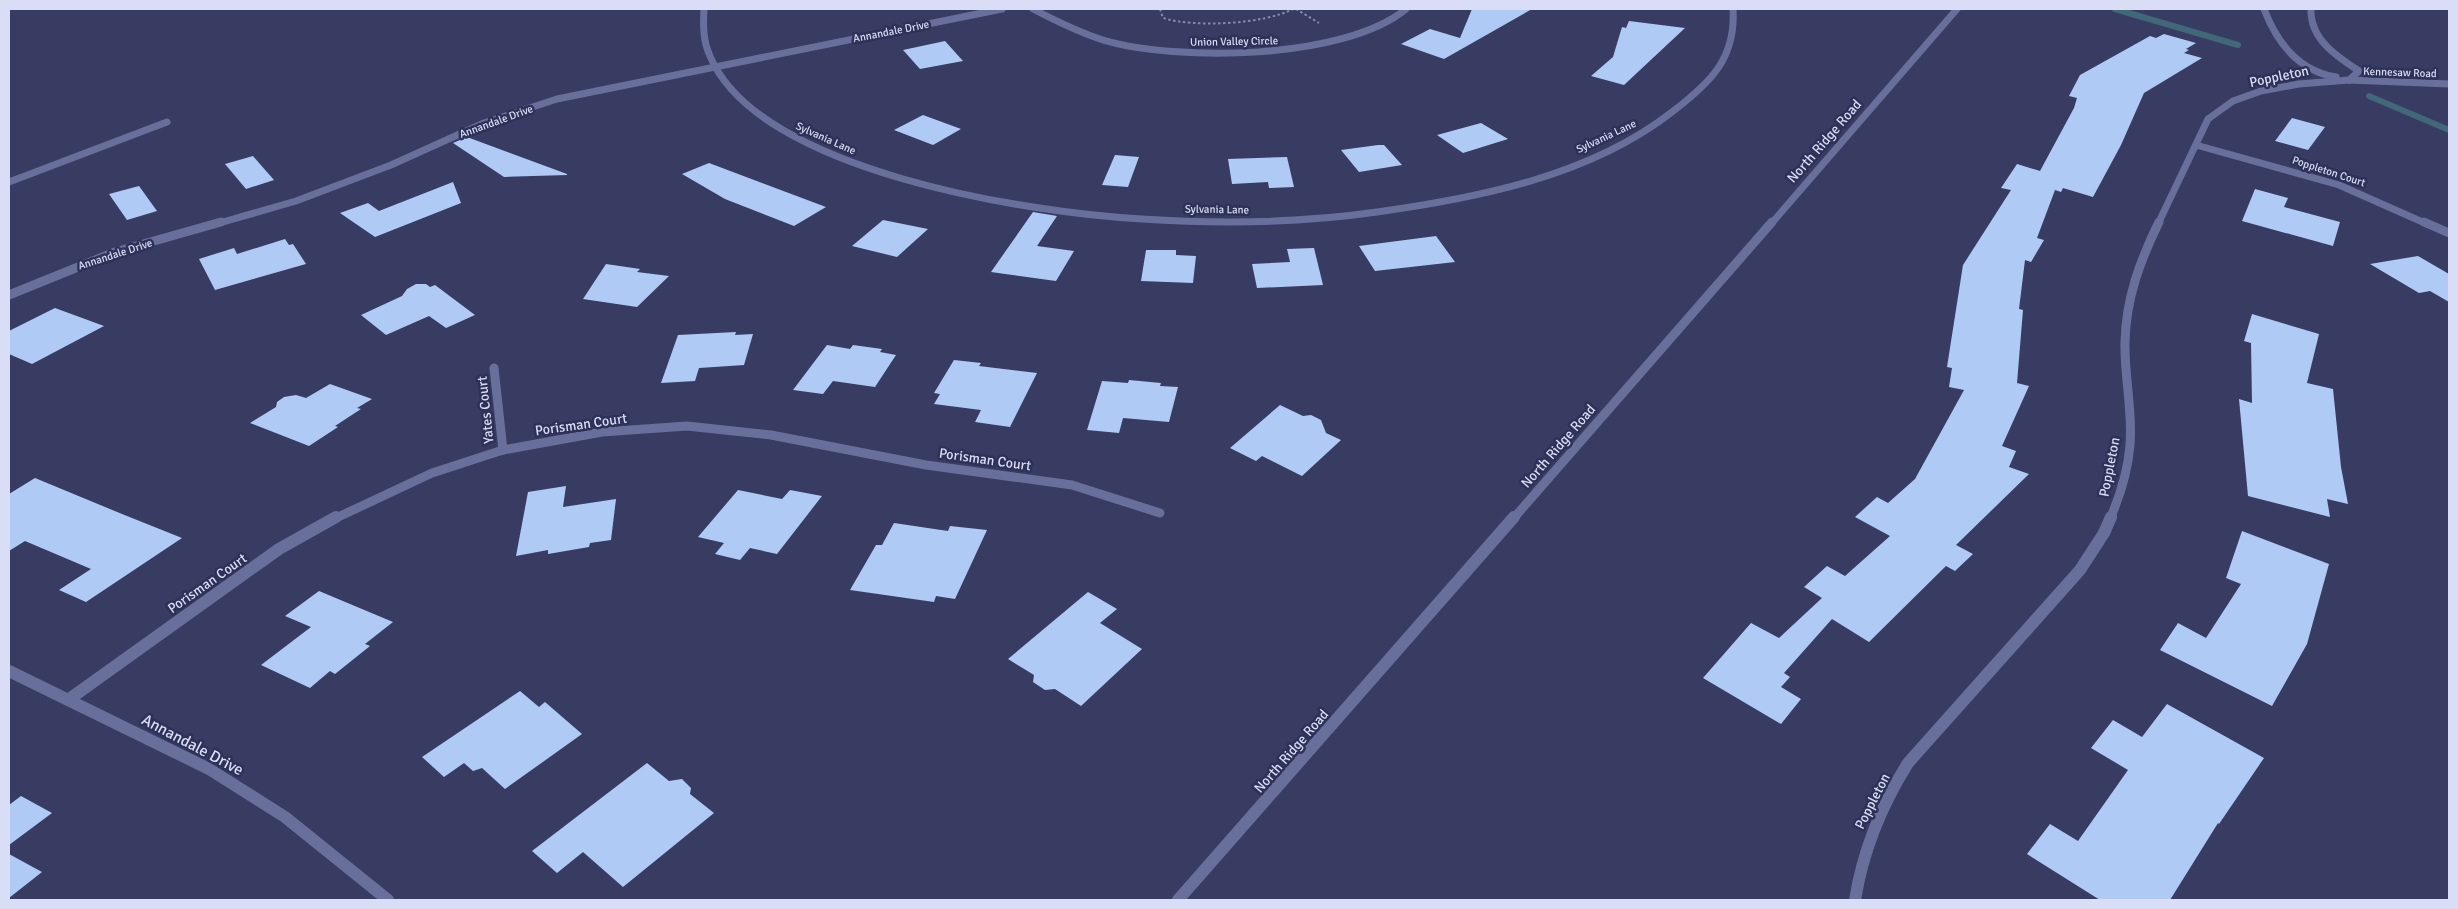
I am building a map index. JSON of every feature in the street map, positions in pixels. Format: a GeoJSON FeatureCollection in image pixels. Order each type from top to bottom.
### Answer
{"type":"FeatureCollection","features":[{"type":"Feature","properties":{"kind":"street","name":"Sylvania Lane"},"geometry":{"type":"LineString","coordinates":[[704,9],[701,27],[712,67],[741,100],[783,131],[834,156],[919,185],[1025,208],[1132,219],[1251,221],[1357,214],[1430,204],[1503,189],[1618,146],[1675,111],[1723,66],[1736,28],[1733,9]]}},
{"type":"Feature","properties":{"kind":"street","name":"Annandale Drive"},"geometry":{"type":"LineString","coordinates":[[9,294],[115,252],[305,198],[391,165],[484,123],[558,99],[1002,9]]}},
{"type":"Feature","properties":{"kind":"street","name":"Union Valley Circle"},"geometry":{"type":"LineString","coordinates":[[1033,9],[1050,20],[1085,35],[1129,45],[1179,52],[1232,53],[1285,49],[1333,41],[1372,28],[1406,9]]}},
{"type":"Feature","properties":{"kind":"street","name":"North Ridge Road"},"geometry":{"type":"LineString","coordinates":[[1178,900],[1688,319],[1957,9]]}},
{"type":"Feature","properties":{"kind":"street"},"geometry":{"type":"LineString","coordinates":[[2264,9],[2277,37],[2316,73],[2349,80],[2359,71],[2333,52],[2315,32],[2309,18],[2310,9]]}},
{"type":"Feature","properties":{"kind":"street","name":"Kennesaw Road"},"geometry":{"type":"LineString","coordinates":[[2349,80],[2449,84]]}},
{"type":"Feature","properties":{"kind":"street","name":"Poppleton"},"geometry":{"type":"LineString","coordinates":[[1855,900],[1858,875],[1868,837],[1888,793],[1898,778],[1915,756],[2080,570],[2104,533],[2120,495],[2130,445],[2125,342],[2130,289],[2141,259],[2208,119],[2233,101],[2273,88],[2349,80]]}},
{"type":"Feature","properties":{"kind":"street"},"geometry":{"type":"LineString","coordinates":[[9,182],[167,122]]}},
{"type":"Feature","properties":{"kind":"street","name":"Poppleton Court"},"geometry":{"type":"LineString","coordinates":[[2196,145],[2338,185],[2370,197],[2449,233]]}},
{"type":"Feature","properties":{"kind":"street","name":"Yates Court"},"geometry":{"type":"LineString","coordinates":[[494,368],[503,450]]}},
{"type":"Feature","properties":{"kind":"street","name":"Porisman Court"},"geometry":{"type":"LineString","coordinates":[[68,700],[279,549],[353,508],[432,473],[503,450],[602,432],[687,426],[771,435],[926,465],[1072,485],[1160,513]]}},
{"type":"Feature","properties":{"kind":"street","name":"Annandale Drive"},"geometry":{"type":"LineString","coordinates":[[9,672],[209,768],[284,817],[372,894],[388,900]]}},
{"type":"Feature","properties":{"kind":"path"},"geometry":{"type":"LineString","coordinates":[[1160,9],[1163,18],[1181,24],[1272,19],[1295,9],[1324,25]]}},
{"type":"Feature","properties":{"kind":"building"},"geometry":{"type":"Polygon","coordinates":[[[1472,9],[1532,9],[1444,59],[1401,44],[1430,29],[1460,38],[1472,9]]]}},
{"type":"Feature","properties":{"kind":"building"},"geometry":{"type":"Polygon","coordinates":[[[1629,21],[1685,28],[1624,85],[1591,76],[1613,57],[1622,27],[1626,28],[1629,21]]]}},
{"type":"Feature","properties":{"kind":"building"},"geometry":{"type":"Polygon","coordinates":[[[2164,34],[2196,43],[2186,49],[2189,50],[2184,53],[2202,58],[2144,93],[2121,145],[2093,197],[2063,188],[2061,192],[2055,190],[2037,238],[2044,240],[2031,262],[2025,260],[2019,309],[2023,310],[2017,383],[2029,386],[2002,446],[2016,451],[2009,467],[2029,474],[1956,545],[1973,554],[1955,571],[1946,566],[1869,642],[1832,619],[1784,673],[1790,677],[1781,687],[1801,699],[1781,724],[1703,678],[1751,623],[1779,638],[1822,598],[1804,587],[1827,566],[1845,576],[1890,536],[1855,517],[1877,497],[1888,503],[1915,479],[1964,390],[1949,387],[1952,368],[1947,367],[1963,265],[2011,190],[2001,188],[2017,164],[2040,171],[2074,108],[2077,98],[2069,96],[2080,75],[2150,36],[2156,38],[2164,34]]]}},
{"type":"Feature","properties":{"kind":"building"},"geometry":{"type":"Polygon","coordinates":[[[945,41],[963,61],[920,69],[903,50],[945,41]]]}},
{"type":"Feature","properties":{"kind":"building"},"geometry":{"type":"Polygon","coordinates":[[[923,115],[961,129],[933,145],[894,130],[923,115]]]}},
{"type":"Feature","properties":{"kind":"building"},"geometry":{"type":"Polygon","coordinates":[[[2292,118],[2325,127],[2308,150],[2275,141],[2292,118]]]}},
{"type":"Feature","properties":{"kind":"building"},"geometry":{"type":"Polygon","coordinates":[[[1481,123],[1508,139],[1463,153],[1437,135],[1481,123]]]}},
{"type":"Feature","properties":{"kind":"building"},"geometry":{"type":"Polygon","coordinates":[[[467,137],[567,175],[504,177],[453,143],[467,137]]]}},
{"type":"Feature","properties":{"kind":"building"},"geometry":{"type":"Polygon","coordinates":[[[1384,145],[1402,165],[1359,172],[1341,150],[1384,145]]]}},
{"type":"Feature","properties":{"kind":"building"},"geometry":{"type":"Polygon","coordinates":[[[1115,155],[1139,157],[1128,187],[1102,185],[1115,155]]]}},
{"type":"Feature","properties":{"kind":"building"},"geometry":{"type":"Polygon","coordinates":[[[253,156],[274,180],[246,189],[225,164],[253,156]]]}},
{"type":"Feature","properties":{"kind":"building"},"geometry":{"type":"Polygon","coordinates":[[[1287,157],[1294,187],[1269,188],[1268,182],[1232,184],[1228,159],[1287,157]]]}},
{"type":"Feature","properties":{"kind":"building"},"geometry":{"type":"Polygon","coordinates":[[[709,163],[826,207],[794,226],[725,199],[682,174],[709,163]]]}},
{"type":"Feature","properties":{"kind":"building"},"geometry":{"type":"Polygon","coordinates":[[[453,182],[461,203],[375,237],[340,213],[368,203],[379,211],[453,182]]]}},
{"type":"Feature","properties":{"kind":"building"},"geometry":{"type":"Polygon","coordinates":[[[139,186],[157,211],[127,220],[109,194],[139,186]]]}},
{"type":"Feature","properties":{"kind":"building"},"geometry":{"type":"Polygon","coordinates":[[[2255,189],[2288,198],[2284,207],[2340,222],[2333,246],[2242,221],[2255,189]]]}},
{"type":"Feature","properties":{"kind":"building"},"geometry":{"type":"Polygon","coordinates":[[[1033,212],[1057,216],[1037,246],[1074,251],[1056,281],[991,272],[1033,212]]]}},
{"type":"Feature","properties":{"kind":"building"},"geometry":{"type":"Polygon","coordinates":[[[883,220],[928,229],[897,257],[852,246],[883,220]]]}},
{"type":"Feature","properties":{"kind":"building"},"geometry":{"type":"Polygon","coordinates":[[[1436,236],[1455,262],[1375,271],[1359,246],[1436,236]]]}},
{"type":"Feature","properties":{"kind":"building"},"geometry":{"type":"Polygon","coordinates":[[[285,239],[289,245],[293,244],[306,264],[215,290],[199,259],[234,248],[237,254],[285,239]]]}},
{"type":"Feature","properties":{"kind":"building"},"geometry":{"type":"Polygon","coordinates":[[[1314,248],[1323,285],[1257,288],[1252,264],[1290,262],[1287,249],[1314,248]]]}},
{"type":"Feature","properties":{"kind":"building"},"geometry":{"type":"Polygon","coordinates":[[[1146,250],[1176,250],[1176,255],[1196,256],[1193,283],[1141,281],[1146,250]]]}},
{"type":"Feature","properties":{"kind":"building"},"geometry":{"type":"Polygon","coordinates":[[[2418,256],[2449,274],[2449,302],[2430,291],[2419,293],[2370,264],[2418,256]]]}},
{"type":"Feature","properties":{"kind":"building"},"geometry":{"type":"Polygon","coordinates":[[[606,264],[640,269],[637,272],[669,276],[637,307],[583,299],[606,264]]]}},
{"type":"Feature","properties":{"kind":"building"},"geometry":{"type":"Polygon","coordinates":[[[416,284],[426,284],[430,287],[435,285],[475,315],[446,328],[429,316],[386,335],[361,315],[402,296],[407,289],[416,284]]]}},
{"type":"Feature","properties":{"kind":"building"},"geometry":{"type":"Polygon","coordinates":[[[55,308],[104,326],[32,364],[9,354],[9,331],[55,308]]]}},
{"type":"Feature","properties":{"kind":"building"},"geometry":{"type":"Polygon","coordinates":[[[2252,314],[2319,334],[2307,383],[2333,389],[2341,467],[2348,504],[2327,499],[2330,517],[2248,496],[2239,399],[2252,403],[2251,343],[2244,341],[2252,314]]]}},
{"type":"Feature","properties":{"kind":"building"},"geometry":{"type":"Polygon","coordinates":[[[736,332],[735,335],[753,334],[744,365],[699,368],[695,381],[661,383],[678,335],[736,332]]]}},
{"type":"Feature","properties":{"kind":"building"},"geometry":{"type":"Polygon","coordinates":[[[827,345],[850,349],[853,345],[882,349],[880,352],[896,355],[875,387],[833,381],[823,394],[793,390],[827,345]]]}},
{"type":"Feature","properties":{"kind":"building"},"geometry":{"type":"Polygon","coordinates":[[[954,360],[981,363],[979,366],[1037,373],[1010,427],[975,422],[981,410],[934,404],[940,394],[934,393],[954,360]]]}},
{"type":"Feature","properties":{"kind":"building"},"geometry":{"type":"Polygon","coordinates":[[[1129,380],[1161,383],[1160,386],[1178,387],[1169,422],[1123,418],[1119,433],[1087,430],[1102,381],[1128,383],[1129,380]]]}},
{"type":"Feature","properties":{"kind":"building"},"geometry":{"type":"Polygon","coordinates":[[[330,384],[372,399],[357,408],[361,409],[335,426],[338,427],[309,446],[250,423],[276,407],[277,402],[284,397],[296,395],[306,398],[330,384]]]}},
{"type":"Feature","properties":{"kind":"building"},"geometry":{"type":"Polygon","coordinates":[[[1280,405],[1303,416],[1311,415],[1321,420],[1326,433],[1341,440],[1302,476],[1262,456],[1256,461],[1230,448],[1280,405]]]}},
{"type":"Feature","properties":{"kind":"building"},"geometry":{"type":"Polygon","coordinates":[[[35,478],[182,538],[86,602],[59,590],[91,569],[25,541],[9,551],[9,494],[35,478]]]}},
{"type":"Feature","properties":{"kind":"building"},"geometry":{"type":"Polygon","coordinates":[[[566,486],[563,507],[616,499],[611,540],[590,543],[589,547],[548,554],[548,550],[516,556],[528,492],[566,486]]]}},
{"type":"Feature","properties":{"kind":"building"},"geometry":{"type":"Polygon","coordinates":[[[738,490],[782,499],[790,490],[822,496],[777,554],[750,548],[740,560],[715,554],[724,543],[698,537],[738,490]]]}},
{"type":"Feature","properties":{"kind":"building"},"geometry":{"type":"Polygon","coordinates":[[[894,523],[948,531],[950,526],[987,530],[955,599],[936,596],[934,602],[850,590],[876,545],[882,545],[894,523]]]}},
{"type":"Feature","properties":{"kind":"building"},"geometry":{"type":"Polygon","coordinates":[[[2242,531],[2329,564],[2307,644],[2272,706],[2160,650],[2178,623],[2206,638],[2241,584],[2226,578],[2242,531]]]}},
{"type":"Feature","properties":{"kind":"building"},"geometry":{"type":"Polygon","coordinates":[[[319,591],[393,622],[365,644],[370,646],[335,674],[330,671],[310,688],[261,665],[311,627],[285,616],[319,591]]]}},
{"type":"Feature","properties":{"kind":"building"},"geometry":{"type":"Polygon","coordinates":[[[1088,592],[1117,609],[1100,623],[1142,649],[1081,706],[1055,689],[1045,690],[1033,682],[1034,675],[1008,659],[1088,592]]]}},
{"type":"Feature","properties":{"kind":"building"},"geometry":{"type":"Polygon","coordinates":[[[520,691],[539,707],[545,702],[582,734],[505,789],[482,768],[473,771],[464,763],[444,777],[422,757],[520,691]]]}},
{"type":"Feature","properties":{"kind":"building"},"geometry":{"type":"Polygon","coordinates":[[[2167,704],[2264,758],[2218,823],[2170,900],[2100,900],[2027,854],[2050,824],[2078,841],[2128,770],[2091,748],[2113,720],[2142,737],[2167,704]]]}},
{"type":"Feature","properties":{"kind":"building"},"geometry":{"type":"Polygon","coordinates":[[[647,763],[669,781],[682,779],[691,788],[690,794],[714,813],[623,887],[583,852],[557,873],[532,851],[647,763]]]}},
{"type":"Feature","properties":{"kind":"building"},"geometry":{"type":"Polygon","coordinates":[[[21,796],[52,813],[9,845],[9,805],[21,796]]]}},
{"type":"Feature","properties":{"kind":"building"},"geometry":{"type":"Polygon","coordinates":[[[9,854],[42,872],[9,898],[9,854]]]}},
{"type":"Feature","properties":{"kind":"waterway"},"geometry":{"type":"LineString","coordinates":[[2115,9],[2238,45]]}},
{"type":"Feature","properties":{"kind":"waterway"},"geometry":{"type":"LineString","coordinates":[[2369,96],[2449,130]]}}]}
